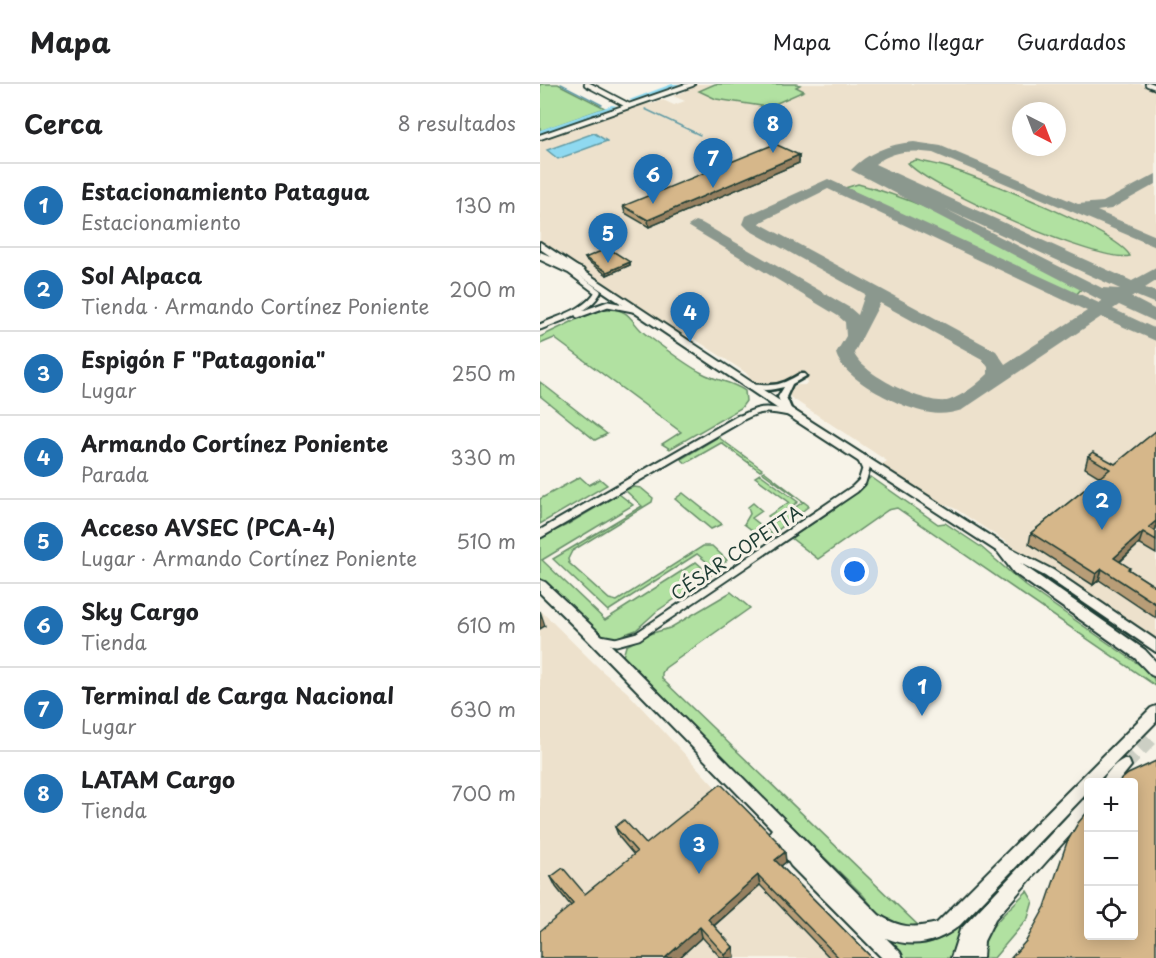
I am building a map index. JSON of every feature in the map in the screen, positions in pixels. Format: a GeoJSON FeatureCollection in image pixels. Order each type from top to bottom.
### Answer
{"type":"FeatureCollection","features":[{"type":"Feature","properties":{"kind":"highway"},"geometry":{"type":"LineString","coordinates":[[540,245],[997,546],[1049,573],[1156,647]]}},
{"type":"Feature","properties":{"kind":"highway"},"geometry":{"type":"LineString","coordinates":[[540,256],[580,271]]}},
{"type":"Feature","properties":{"kind":"highway"},"geometry":{"type":"LineString","coordinates":[[997,546],[1018,570],[1140,654],[1156,671]]}},
{"type":"Feature","properties":{"kind":"highway"},"geometry":{"type":"LineString","coordinates":[[540,585],[873,921],[901,935],[933,933],[954,919],[1156,712]]}},
{"type":"Feature","properties":{"kind":"highway"},"geometry":{"type":"LineString","coordinates":[[1113,778],[1124,766]]}},
{"type":"Feature","properties":{"kind":"highway"},"geometry":{"type":"LineString","coordinates":[[759,805],[797,861],[894,958]]}},
{"type":"Feature","properties":{"kind":"highway"},"geometry":{"type":"LineString","coordinates":[[960,958],[966,936],[1084,810]]}},
{"type":"Feature","properties":{"kind":"highway"},"geometry":{"type":"LineString","coordinates":[[974,958],[976,939],[994,908]]}},
{"type":"Feature","properties":{"kind":"street"},"geometry":{"type":"LineString","coordinates":[[587,84],[628,105],[692,84]]}},
{"type":"Feature","properties":{"kind":"street"},"geometry":{"type":"LineString","coordinates":[[540,136],[685,84]]}},
{"type":"Feature","properties":{"kind":"street"},"geometry":{"type":"LineString","coordinates":[[1148,84],[1156,87]]}},
{"type":"Feature","properties":{"kind":"street"},"geometry":{"type":"LineString","coordinates":[[540,256],[570,271],[598,292],[595,298],[583,307],[540,327]]}},
{"type":"Feature","properties":{"kind":"street"},"geometry":{"type":"LineString","coordinates":[[540,332],[601,306],[616,305],[638,310]]}},
{"type":"Feature","properties":{"kind":"street"},"geometry":{"type":"LineString","coordinates":[[753,386],[771,388],[790,383],[802,376]]}},
{"type":"Feature","properties":{"kind":"street"},"geometry":{"type":"LineString","coordinates":[[790,383],[782,397],[791,412]]}},
{"type":"Feature","properties":{"kind":"street"},"geometry":{"type":"LineString","coordinates":[[540,534],[751,412],[771,408],[791,412]]}},
{"type":"Feature","properties":{"kind":"street","name":"CÉSAR COPETTA"},"geometry":{"type":"LineString","coordinates":[[592,635],[616,642],[638,636],[808,521],[862,482],[866,469],[857,454]]}},
{"type":"Feature","properties":{"kind":"shaded area"},"geometry":{"type":"Polygon","coordinates":[[[694,84],[1142,84],[1156,89],[1156,641],[956,509],[923,495],[881,465],[887,461],[790,397],[788,392],[791,388],[805,385],[808,381],[799,374],[781,385],[769,386],[754,382],[745,372],[690,336],[677,332],[540,240],[540,140],[645,102],[650,104],[663,100],[674,105],[685,101],[673,96],[686,91],[682,88],[694,84]]]}},
{"type":"Feature","properties":{"kind":"shaded area"},"geometry":{"type":"Polygon","coordinates":[[[540,610],[602,671],[627,692],[717,789],[788,860],[776,870],[863,958],[540,958],[540,610]]]}},
{"type":"Feature","properties":{"kind":"green space"},"geometry":{"type":"Polygon","coordinates":[[[540,84],[558,84],[605,108],[540,131],[540,84]]]}},
{"type":"Feature","properties":{"kind":"green space"},"geometry":{"type":"Polygon","coordinates":[[[715,84],[797,84],[800,85],[796,87],[804,91],[768,107],[716,99],[699,91],[715,84]]]}},
{"type":"Feature","properties":{"kind":"green space"},"geometry":{"type":"Polygon","coordinates":[[[916,160],[952,169],[1049,208],[1102,234],[1130,256],[1112,255],[1051,237],[979,206],[922,175],[908,163],[916,160]]]}},
{"type":"Feature","properties":{"kind":"green space"},"geometry":{"type":"Polygon","coordinates":[[[858,184],[913,202],[966,225],[1042,263],[1082,288],[1075,296],[845,188],[858,184]]]}},
{"type":"Feature","properties":{"kind":"green space"},"geometry":{"type":"Polygon","coordinates":[[[608,309],[627,315],[642,332],[695,369],[745,391],[746,401],[741,408],[670,449],[662,444],[681,432],[554,338],[540,344],[540,337],[590,313],[608,309]]]}},
{"type":"Feature","properties":{"kind":"green space"},"geometry":{"type":"Polygon","coordinates":[[[540,382],[607,434],[595,440],[540,396],[540,382]]]}},
{"type":"Feature","properties":{"kind":"green space"},"geometry":{"type":"Polygon","coordinates":[[[718,437],[762,469],[760,471],[721,443],[686,463],[681,459],[718,437]]]}},
{"type":"Feature","properties":{"kind":"green space"},"geometry":{"type":"Polygon","coordinates":[[[764,471],[809,506],[778,530],[771,524],[803,502],[762,472],[764,471]]]}},
{"type":"Feature","properties":{"kind":"green space"},"geometry":{"type":"Polygon","coordinates":[[[760,474],[798,502],[772,519],[768,516],[789,502],[755,477],[760,474]]]}},
{"type":"Feature","properties":{"kind":"green space"},"geometry":{"type":"Polygon","coordinates":[[[580,477],[589,485],[600,479],[607,485],[540,524],[540,499],[580,477]]]}},
{"type":"Feature","properties":{"kind":"green space"},"geometry":{"type":"Polygon","coordinates":[[[871,477],[938,524],[945,523],[981,547],[1026,586],[1144,668],[1153,677],[1156,686],[897,508],[888,510],[818,559],[791,538],[836,508],[871,477]]]}},
{"type":"Feature","properties":{"kind":"green space"},"geometry":{"type":"Polygon","coordinates":[[[634,487],[641,488],[653,498],[652,502],[572,551],[568,559],[569,563],[609,599],[617,601],[703,546],[712,546],[727,560],[717,570],[697,554],[608,611],[553,559],[642,506],[625,490],[634,487]]]}},
{"type":"Feature","properties":{"kind":"green space"},"geometry":{"type":"Polygon","coordinates":[[[683,493],[722,524],[711,529],[675,499],[683,493]]]}},
{"type":"Feature","properties":{"kind":"green space"},"geometry":{"type":"Polygon","coordinates":[[[619,494],[633,505],[542,560],[605,620],[696,562],[711,575],[657,611],[636,630],[615,638],[598,635],[540,578],[540,537],[565,526],[619,494]]]}},
{"type":"Feature","properties":{"kind":"green space"},"geometry":{"type":"Polygon","coordinates":[[[753,503],[762,511],[752,518],[772,534],[761,537],[744,524],[750,514],[748,507],[753,503]]]}},
{"type":"Feature","properties":{"kind":"green space"},"geometry":{"type":"Polygon","coordinates":[[[731,592],[750,608],[665,668],[662,679],[921,928],[933,930],[886,923],[863,895],[622,660],[626,646],[649,634],[670,628],[731,592]]]}},
{"type":"Feature","properties":{"kind":"green space"},"geometry":{"type":"Polygon","coordinates":[[[1027,891],[1033,901],[1028,918],[994,958],[980,958],[985,938],[1004,913],[1027,891]]]}},
{"type":"Feature","properties":{"kind":"green space"},"geometry":{"type":"Polygon","coordinates":[[[962,924],[965,926],[960,931],[951,958],[904,958],[882,937],[904,943],[924,943],[944,937],[962,924]]]}},
{"type":"Feature","properties":{"kind":"water"},"geometry":{"type":"Polygon","coordinates":[[[594,133],[607,141],[558,159],[547,150],[594,133]]]}},
{"type":"Feature","properties":{"kind":"building"},"geometry":{"type":"Polygon","coordinates":[[[775,144],[799,155],[648,220],[623,206],[775,144]]]}},
{"type":"Feature","properties":{"kind":"building"},"geometry":{"type":"Polygon","coordinates":[[[608,248],[630,262],[607,272],[585,258],[608,248]]]}},
{"type":"Feature","properties":{"kind":"building"},"geometry":{"type":"Polygon","coordinates":[[[1156,431],[1156,521],[1149,527],[1156,532],[1156,540],[1143,532],[1114,558],[1156,587],[1156,604],[1102,569],[1096,574],[1031,533],[1110,469],[1088,456],[1093,452],[1115,464],[1156,431]]]}},
{"type":"Feature","properties":{"kind":"building"},"geometry":{"type":"Polygon","coordinates":[[[1156,761],[1156,958],[1011,958],[1026,941],[1045,907],[1067,842],[1084,816],[1084,940],[1138,940],[1138,778],[1123,778],[1156,761]]]}},
{"type":"Feature","properties":{"kind":"building"},"geometry":{"type":"Polygon","coordinates":[[[721,784],[785,852],[775,860],[872,958],[839,958],[758,875],[708,919],[733,947],[725,955],[700,927],[665,958],[540,958],[540,931],[573,904],[551,877],[563,868],[585,894],[637,852],[615,827],[624,820],[646,844],[721,784]]]}},
{"type":"Feature","properties":{"kind":"waterway"},"geometry":{"type":"LineString","coordinates":[[561,84],[602,105]]}},
{"type":"Feature","properties":{"kind":"waterway"},"geometry":{"type":"LineString","coordinates":[[632,100],[677,84]]}},
{"type":"Feature","properties":{"kind":"waterway"},"geometry":{"type":"LineString","coordinates":[[540,132],[614,106]]}},
{"type":"Feature","properties":{"kind":"waterway"},"geometry":{"type":"LineString","coordinates":[[645,109],[700,135]]}},
{"type":"Feature","properties":{"kind":"taxiway"},"geometry":{"type":"LineString","coordinates":[[878,172],[865,165],[881,153],[895,148],[914,146],[936,149],[1156,242]]}},
{"type":"Feature","properties":{"kind":"taxiway"},"geometry":{"type":"LineString","coordinates":[[1104,296],[858,170],[882,174],[1133,288]]}},
{"type":"Feature","properties":{"kind":"taxiway"},"geometry":{"type":"LineString","coordinates":[[1079,208],[1106,206],[1156,178]]}},
{"type":"Feature","properties":{"kind":"taxiway"},"geometry":{"type":"LineString","coordinates":[[872,291],[755,227],[751,224],[752,219],[828,183],[1100,310]]}},
{"type":"Feature","properties":{"kind":"taxiway"},"geometry":{"type":"LineString","coordinates":[[696,226],[844,312],[854,321],[854,335]]}},
{"type":"Feature","properties":{"kind":"taxiway"},"geometry":{"type":"LineString","coordinates":[[1133,288],[1156,273]]}},
{"type":"Feature","properties":{"kind":"taxiway"},"geometry":{"type":"LineString","coordinates":[[1118,298],[1133,288]]}},
{"type":"Feature","properties":{"kind":"taxiway"},"geometry":{"type":"LineString","coordinates":[[1133,288],[1156,299]]}},
{"type":"Feature","properties":{"kind":"taxiway"},"geometry":{"type":"LineString","coordinates":[[872,291],[989,355],[998,367],[998,375],[993,381]]}},
{"type":"Feature","properties":{"kind":"taxiway"},"geometry":{"type":"LineString","coordinates":[[872,291],[874,295],[868,313],[845,353],[847,361],[852,366],[900,397],[913,403],[941,408],[955,406],[993,381]]}},
{"type":"Feature","properties":{"kind":"taxiway"},"geometry":{"type":"LineString","coordinates":[[1107,292],[1118,298]]}},
{"type":"Feature","properties":{"kind":"taxiway"},"geometry":{"type":"LineString","coordinates":[[1100,310],[1118,298]]}},
{"type":"Feature","properties":{"kind":"taxiway"},"geometry":{"type":"LineString","coordinates":[[1118,298],[1156,317]]}},
{"type":"Feature","properties":{"kind":"taxiway"},"geometry":{"type":"LineString","coordinates":[[993,381],[1100,310]]}},
{"type":"Feature","properties":{"kind":"taxiway"},"geometry":{"type":"LineString","coordinates":[[1100,310],[1156,336]]}},
{"type":"Feature","properties":{"kind":"tunnel"},"geometry":{"type":"LineString","coordinates":[[1124,766],[1156,733]]}},
{"type":"Feature","properties":{"kind":"place","name":"LATAM Cargo"},"geometry":{"type":"Point","coordinates":[773,153]}},
{"type":"Feature","properties":{"kind":"place","name":"Terminal de Carga Nacional"},"geometry":{"type":"Point","coordinates":[713,188]}},
{"type":"Feature","properties":{"kind":"place","name":"Sky Cargo"},"geometry":{"type":"Point","coordinates":[653,204]}},
{"type":"Feature","properties":{"kind":"place","name":"Acceso AVSEC (PCA-4)"},"geometry":{"type":"Point","coordinates":[608,263]}},
{"type":"Feature","properties":{"kind":"place","name":"Armando Cortínez Poniente"},"geometry":{"type":"Point","coordinates":[690,342]}},
{"type":"Feature","properties":{"kind":"place","name":"Sol Alpaca"},"geometry":{"type":"Point","coordinates":[1102,530]}},
{"type":"Feature","properties":{"kind":"place","name":"Estacionamiento Patagua"},"geometry":{"type":"Point","coordinates":[922,716]}},
{"type":"Feature","properties":{"kind":"place","name":"Espigón F \"Patagonia\""},"geometry":{"type":"Point","coordinates":[699,874]}}]}
